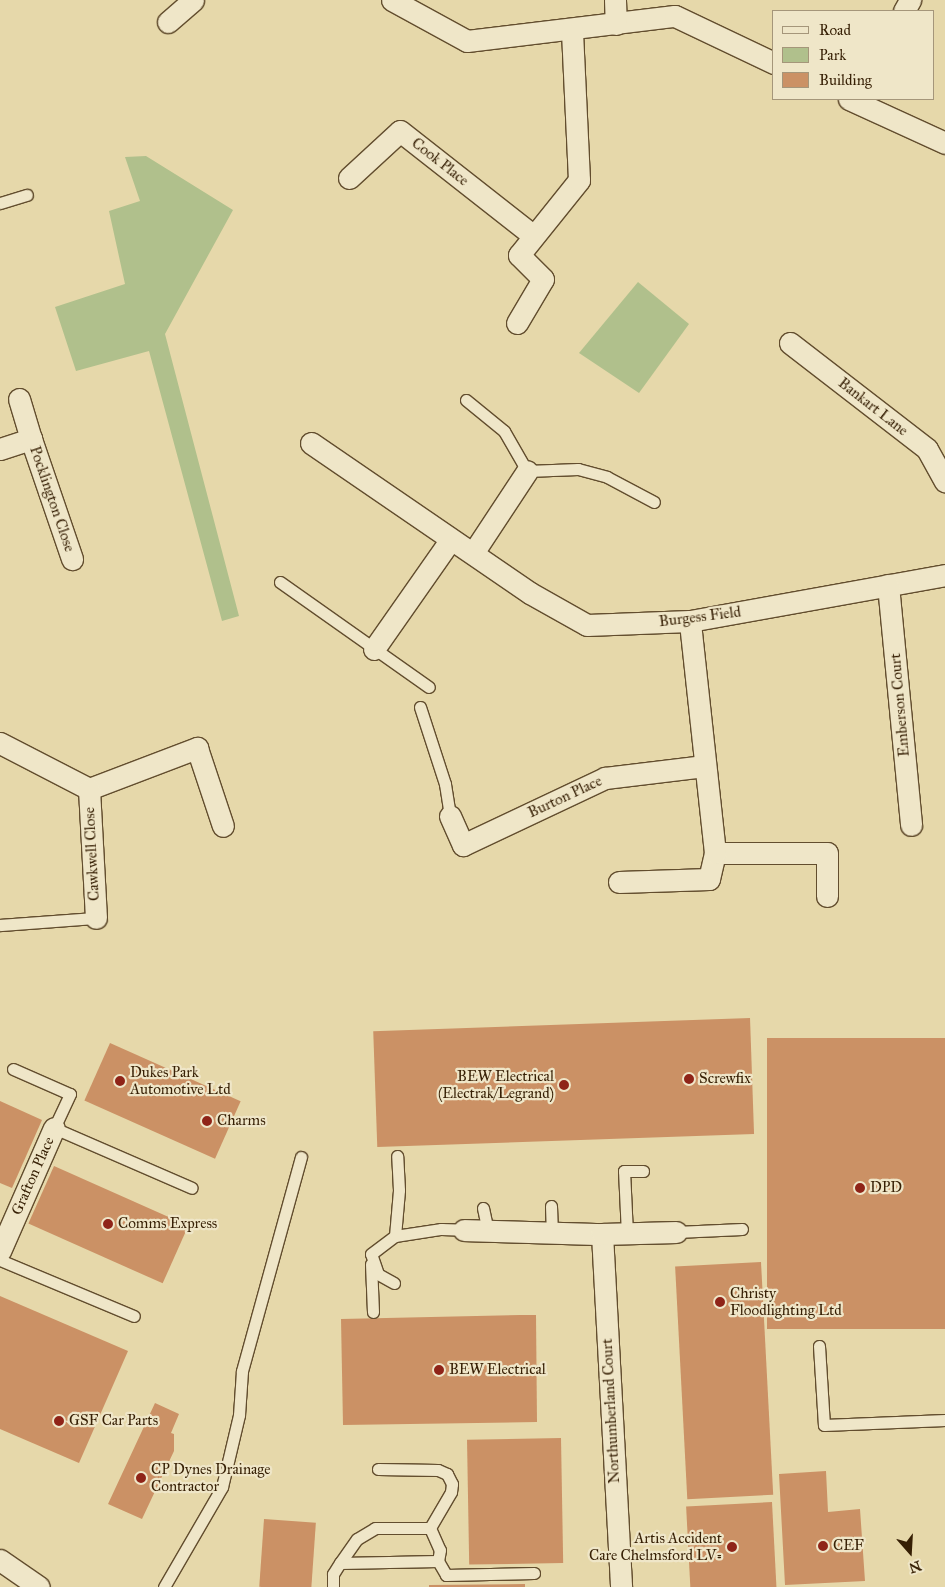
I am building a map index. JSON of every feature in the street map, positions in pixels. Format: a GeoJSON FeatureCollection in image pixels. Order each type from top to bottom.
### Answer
{"type":"FeatureCollection","features":[{"type":"Feature","properties":{"kind":"street"},"geometry":{"type":"LineString","coordinates":[[168,22],[193,0]]}},
{"type":"Feature","properties":{"kind":"street"},"geometry":{"type":"LineString","coordinates":[[392,0],[467,41],[572,30],[676,16],[772,62]]}},
{"type":"Feature","properties":{"kind":"street"},"geometry":{"type":"LineString","coordinates":[[615,0],[616,24]]}},
{"type":"Feature","properties":{"kind":"street"},"geometry":{"type":"LineString","coordinates":[[517,323],[543,279],[519,255],[579,180],[572,30]]}},
{"type":"Feature","properties":{"kind":"street"},"geometry":{"type":"LineString","coordinates":[[858,101],[945,143]]}},
{"type":"Feature","properties":{"kind":"street","name":"Cook Place"},"geometry":{"type":"LineString","coordinates":[[349,178],[400,132],[534,236]]}},
{"type":"Feature","properties":{"kind":"street","name":"Bankart Lane"},"geometry":{"type":"LineString","coordinates":[[790,343],[927,449],[945,481]]}},
{"type":"Feature","properties":{"kind":"street","name":"Pocklington Close"},"geometry":{"type":"LineString","coordinates":[[19,399],[72,559]]}},
{"type":"Feature","properties":{"kind":"street","name":"Pocklington Close"},"geometry":{"type":"LineString","coordinates":[[0,449],[31,439]]}},
{"type":"Feature","properties":{"kind":"street","name":"Burgess Field"},"geometry":{"type":"LineString","coordinates":[[312,444],[530,593],[587,626],[690,621],[945,575]]}},
{"type":"Feature","properties":{"kind":"street"},"geometry":{"type":"LineString","coordinates":[[473,554],[527,471]]}},
{"type":"Feature","properties":{"kind":"street"},"geometry":{"type":"LineString","coordinates":[[374,649],[451,539]]}},
{"type":"Feature","properties":{"kind":"street","name":"Emberson Court"},"geometry":{"type":"LineString","coordinates":[[888,585],[911,825]]}},
{"type":"Feature","properties":{"kind":"street"},"geometry":{"type":"LineString","coordinates":[[619,882],[709,879],[715,853],[704,766],[690,621]]}},
{"type":"Feature","properties":{"kind":"street","name":"Cawkwell Close"},"geometry":{"type":"LineString","coordinates":[[0,743],[89,790],[197,748],[223,826]]}},
{"type":"Feature","properties":{"kind":"street","name":"Burton Place"},"geometry":{"type":"LineString","coordinates":[[450,816],[463,845],[605,778],[704,766]]}},
{"type":"Feature","properties":{"kind":"street","name":"Cawkwell Close"},"geometry":{"type":"LineString","coordinates":[[89,790],[96,918]]}},
{"type":"Feature","properties":{"kind":"street"},"geometry":{"type":"LineString","coordinates":[[715,853],[828,853],[827,896]]}},
{"type":"Feature","properties":{"kind":"street","name":"Grafton Place"},"geometry":{"type":"LineString","coordinates":[[1,1250],[54,1128]]}},
{"type":"Feature","properties":{"kind":"street"},"geometry":{"type":"LineString","coordinates":[[464,1230],[602,1234],[676,1232]]}},
{"type":"Feature","properties":{"kind":"street","name":"Northumberland Court"},"geometry":{"type":"LineString","coordinates":[[602,1234],[620,1587]]}},
{"type":"Feature","properties":{"kind":"street"},"geometry":{"type":"LineString","coordinates":[[0,1560],[39,1587]]}},
{"type":"Feature","properties":{"kind":"lane"},"geometry":{"type":"LineString","coordinates":[[0,203],[27,194]]}},
{"type":"Feature","properties":{"kind":"lane"},"geometry":{"type":"LineString","coordinates":[[466,400],[504,431],[527,471],[578,469],[606,477],[654,502]]}},
{"type":"Feature","properties":{"kind":"lane"},"geometry":{"type":"LineString","coordinates":[[280,582],[429,688]]}},
{"type":"Feature","properties":{"kind":"lane"},"geometry":{"type":"LineString","coordinates":[[420,707],[445,784],[450,816]]}},
{"type":"Feature","properties":{"kind":"lane"},"geometry":{"type":"LineString","coordinates":[[0,925],[96,918]]}},
{"type":"Feature","properties":{"kind":"lane"},"geometry":{"type":"LineString","coordinates":[[13,1069],[70,1094],[54,1128],[192,1188]]}},
{"type":"Feature","properties":{"kind":"lane"},"geometry":{"type":"LineString","coordinates":[[395,1236],[399,1190],[397,1156]]}},
{"type":"Feature","properties":{"kind":"lane"},"geometry":{"type":"LineString","coordinates":[[164,1587],[222,1487],[239,1415],[242,1371],[301,1157]]}},
{"type":"Feature","properties":{"kind":"lane"},"geometry":{"type":"LineString","coordinates":[[627,1234],[624,1171],[643,1171]]}},
{"type":"Feature","properties":{"kind":"lane"},"geometry":{"type":"LineString","coordinates":[[551,1206],[552,1233]]}},
{"type":"Feature","properties":{"kind":"lane"},"geometry":{"type":"LineString","coordinates":[[482,1208],[488,1231]]}},
{"type":"Feature","properties":{"kind":"lane"},"geometry":{"type":"LineString","coordinates":[[371,1254],[395,1236],[441,1229],[464,1230]]}},
{"type":"Feature","properties":{"kind":"lane"},"geometry":{"type":"LineString","coordinates":[[676,1232],[742,1229]]}},
{"type":"Feature","properties":{"kind":"lane"},"geometry":{"type":"LineString","coordinates":[[1,1250],[134,1316]]}},
{"type":"Feature","properties":{"kind":"lane"},"geometry":{"type":"LineString","coordinates":[[371,1254],[378,1274],[394,1283]]}},
{"type":"Feature","properties":{"kind":"lane"},"geometry":{"type":"LineString","coordinates":[[371,1254],[373,1312]]}},
{"type":"Feature","properties":{"kind":"lane"},"geometry":{"type":"LineString","coordinates":[[819,1346],[824,1425],[945,1420]]}},
{"type":"Feature","properties":{"kind":"lane"},"geometry":{"type":"LineString","coordinates":[[378,1469],[438,1470],[446,1474],[452,1484],[451,1492],[430,1528]]}},
{"type":"Feature","properties":{"kind":"lane"},"geometry":{"type":"LineString","coordinates":[[333,1587],[333,1574],[357,1539],[375,1528],[430,1528]]}},
{"type":"Feature","properties":{"kind":"lane"},"geometry":{"type":"LineString","coordinates":[[430,1528],[440,1550],[438,1561],[446,1575],[534,1572]]}},
{"type":"Feature","properties":{"kind":"lane"},"geometry":{"type":"LineString","coordinates":[[340,1564],[438,1561]]}},
{"type":"Feature","properties":{"kind":"green space"},"geometry":{"type":"Polygon","coordinates":[[[146,156],[233,210],[165,334],[239,616],[222,621],[149,351],[76,371],[55,307],[125,284],[109,211],[140,201],[125,157],[146,156]]]}},
{"type":"Feature","properties":{"kind":"green space"},"geometry":{"type":"Polygon","coordinates":[[[638,282],[689,324],[639,393],[579,353],[638,282]]]}},
{"type":"Feature","properties":{"kind":"building"},"geometry":{"type":"Polygon","coordinates":[[[750,1018],[754,1134],[377,1147],[373,1031],[750,1018]]]}},
{"type":"Feature","properties":{"kind":"building","name":"DPD"},"geometry":{"type":"Polygon","coordinates":[[[767,1038],[945,1038],[945,1329],[767,1329],[767,1038]]]}},
{"type":"Feature","properties":{"kind":"building"},"geometry":{"type":"Polygon","coordinates":[[[110,1043],[241,1101],[215,1159],[84,1101],[110,1043]]]}},
{"type":"Feature","properties":{"kind":"building"},"geometry":{"type":"Polygon","coordinates":[[[0,1101],[42,1120],[12,1188],[0,1183],[0,1101]]]}},
{"type":"Feature","properties":{"kind":"building","name":"Comms Express"},"geometry":{"type":"Polygon","coordinates":[[[54,1166],[188,1226],[163,1283],[28,1224],[54,1166]]]}},
{"type":"Feature","properties":{"kind":"building"},"geometry":{"type":"Polygon","coordinates":[[[761,1262],[773,1495],[687,1499],[675,1267],[761,1262]]]}},
{"type":"Feature","properties":{"kind":"building"},"geometry":{"type":"Polygon","coordinates":[[[0,1296],[128,1351],[79,1463],[0,1429],[0,1296]]]}},
{"type":"Feature","properties":{"kind":"building","name":"BEW Electrical"},"geometry":{"type":"Polygon","coordinates":[[[536,1315],[537,1422],[343,1425],[341,1319],[536,1315]]]}},
{"type":"Feature","properties":{"kind":"building","name":"CP Dynes Drainage Contractor"},"geometry":{"type":"Polygon","coordinates":[[[155,1403],[179,1414],[171,1433],[174,1434],[174,1451],[142,1519],[108,1504],[155,1403]]]}},
{"type":"Feature","properties":{"kind":"building"},"geometry":{"type":"Polygon","coordinates":[[[561,1438],[563,1563],[469,1565],[467,1440],[561,1438]]]}},
{"type":"Feature","properties":{"kind":"building","name":"CEF"},"geometry":{"type":"Polygon","coordinates":[[[826,1471],[828,1512],[860,1509],[865,1581],[785,1585],[779,1474],[826,1471]]]}},
{"type":"Feature","properties":{"kind":"building","name":"Artis Accident Care Chelmsford LV="},"geometry":{"type":"Polygon","coordinates":[[[772,1502],[776,1587],[690,1587],[686,1507],[772,1502]]]}},
{"type":"Feature","properties":{"kind":"building","name":"CP Dynes Drainage Contractor"},"geometry":{"type":"Polygon","coordinates":[[[264,1519],[316,1523],[311,1587],[259,1587],[264,1519]]]}},
{"type":"Feature","properties":{"kind":"building"},"geometry":{"type":"Polygon","coordinates":[[[525,1584],[525,1587],[429,1587],[429,1585],[525,1584]]]}},
{"type":"Feature","properties":{"kind":"place","name":"Screwfix"},"geometry":{"type":"Point","coordinates":[689,1079]}},
{"type":"Feature","properties":{"kind":"place","name":"Dukes Park Automotive Ltd"},"geometry":{"type":"Point","coordinates":[120,1081]}},
{"type":"Feature","properties":{"kind":"place","name":"BEW Electrical (Electrak/Legrand)"},"geometry":{"type":"Point","coordinates":[564,1085]}},
{"type":"Feature","properties":{"kind":"place","name":"Charms"},"geometry":{"type":"Point","coordinates":[207,1121]}},
{"type":"Feature","properties":{"kind":"place","name":"DPD"},"geometry":{"type":"Point","coordinates":[860,1188]}},
{"type":"Feature","properties":{"kind":"place","name":"Comms Express"},"geometry":{"type":"Point","coordinates":[108,1224]}},
{"type":"Feature","properties":{"kind":"place","name":"Christy Floodlighting Ltd"},"geometry":{"type":"Point","coordinates":[720,1302]}},
{"type":"Feature","properties":{"kind":"place","name":"BEW Electrical"},"geometry":{"type":"Point","coordinates":[439,1370]}},
{"type":"Feature","properties":{"kind":"place","name":"GSF Car Parts"},"geometry":{"type":"Point","coordinates":[59,1421]}},
{"type":"Feature","properties":{"kind":"place","name":"CP Dynes Drainage Contractor"},"geometry":{"type":"Point","coordinates":[141,1478]}},
{"type":"Feature","properties":{"kind":"place","name":"CEF"},"geometry":{"type":"Point","coordinates":[823,1546]}},
{"type":"Feature","properties":{"kind":"place","name":"Artis Accident Care Chelmsford LV="},"geometry":{"type":"Point","coordinates":[732,1547]}}]}
